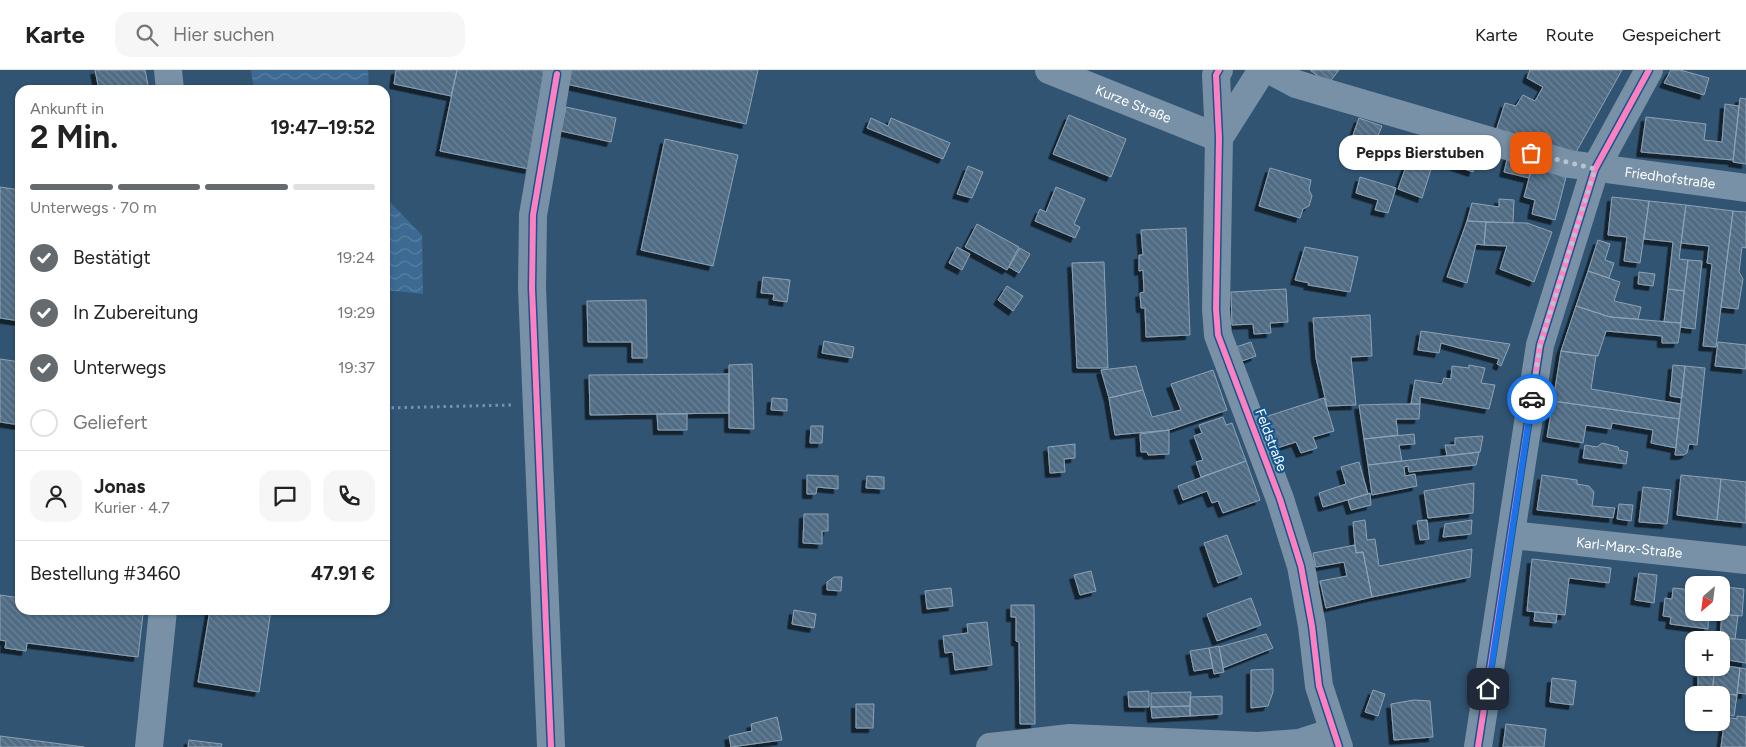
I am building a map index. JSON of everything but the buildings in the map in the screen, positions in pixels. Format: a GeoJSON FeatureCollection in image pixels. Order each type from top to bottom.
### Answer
{"type":"FeatureCollection","features":[{"type":"Feature","properties":{"kind":"street"},"geometry":{"type":"LineString","coordinates":[[168,70],[170,85]]}},
{"type":"Feature","properties":{"kind":"street","name":"Kurze Straße"},"geometry":{"type":"LineString","coordinates":[[1049,70],[1219,138]]}},
{"type":"Feature","properties":{"kind":"street","name":"Feldstraße"},"geometry":{"type":"LineString","coordinates":[[990,747],[1070,738],[1258,746],[1336,740],[1319,686],[1312,626],[1301,566],[1280,499],[1218,335],[1216,280],[1219,138],[1216,75],[1219,70]]}},
{"type":"Feature","properties":{"kind":"street"},"geometry":{"type":"LineString","coordinates":[[1219,138],[1262,70]]}},
{"type":"Feature","properties":{"kind":"street","name":"Friedhofstraße"},"geometry":{"type":"LineString","coordinates":[[1270,70],[1296,84],[1569,164],[1746,188]]}},
{"type":"Feature","properties":{"kind":"street"},"geometry":{"type":"LineString","coordinates":[[1478,747],[1540,345],[1595,169],[1649,70]]}},
{"type":"Feature","properties":{"kind":"street"},"geometry":{"type":"LineString","coordinates":[[551,747],[532,288],[533,216],[558,72]]}},
{"type":"Feature","properties":{"kind":"street","name":"Karl-Marx-Straße"},"geometry":{"type":"LineString","coordinates":[[1512,535],[1746,560]]}},
{"type":"Feature","properties":{"kind":"street"},"geometry":{"type":"LineString","coordinates":[[150,747],[163,615]]}},
{"type":"Feature","properties":{"kind":"path"},"geometry":{"type":"LineString","coordinates":[[390,408],[536,404]]}},
{"type":"Feature","properties":{"kind":"water"},"geometry":{"type":"Polygon","coordinates":[[[251,70],[368,70],[369,85],[253,85],[251,70]]]}},
{"type":"Feature","properties":{"kind":"water"},"geometry":{"type":"Polygon","coordinates":[[[390,202],[422,235],[423,294],[390,291],[390,202]]]}},
{"type":"Feature","properties":{"kind":"cycle path"},"geometry":{"type":"LineString","coordinates":[[1219,70],[1216,75],[1219,138],[1216,309],[1218,335],[1280,499],[1301,566],[1312,626],[1319,686],[1339,747]]}},
{"type":"Feature","properties":{"kind":"cycle path"},"geometry":{"type":"LineString","coordinates":[[1478,747],[1540,345],[1595,169],[1649,70]]}},
{"type":"Feature","properties":{"kind":"cycle path"},"geometry":{"type":"LineString","coordinates":[[551,747],[532,288],[533,215],[557,74]]}},
{"type":"Feature","properties":{"kind":"way so far"},"geometry":{"type":"LineString","coordinates":[[1531,153],[1595,169],[1586,192],[1540,345],[1532,399]]}},
{"type":"Feature","properties":{"kind":"place","name":"Pepps Bierstuben"},"geometry":{"type":"Point","coordinates":[1531,153]}},
{"type":"Feature","properties":{"kind":"route"},"geometry":{"type":"LineString","coordinates":[[1488,689],[1532,399]]}}]}
